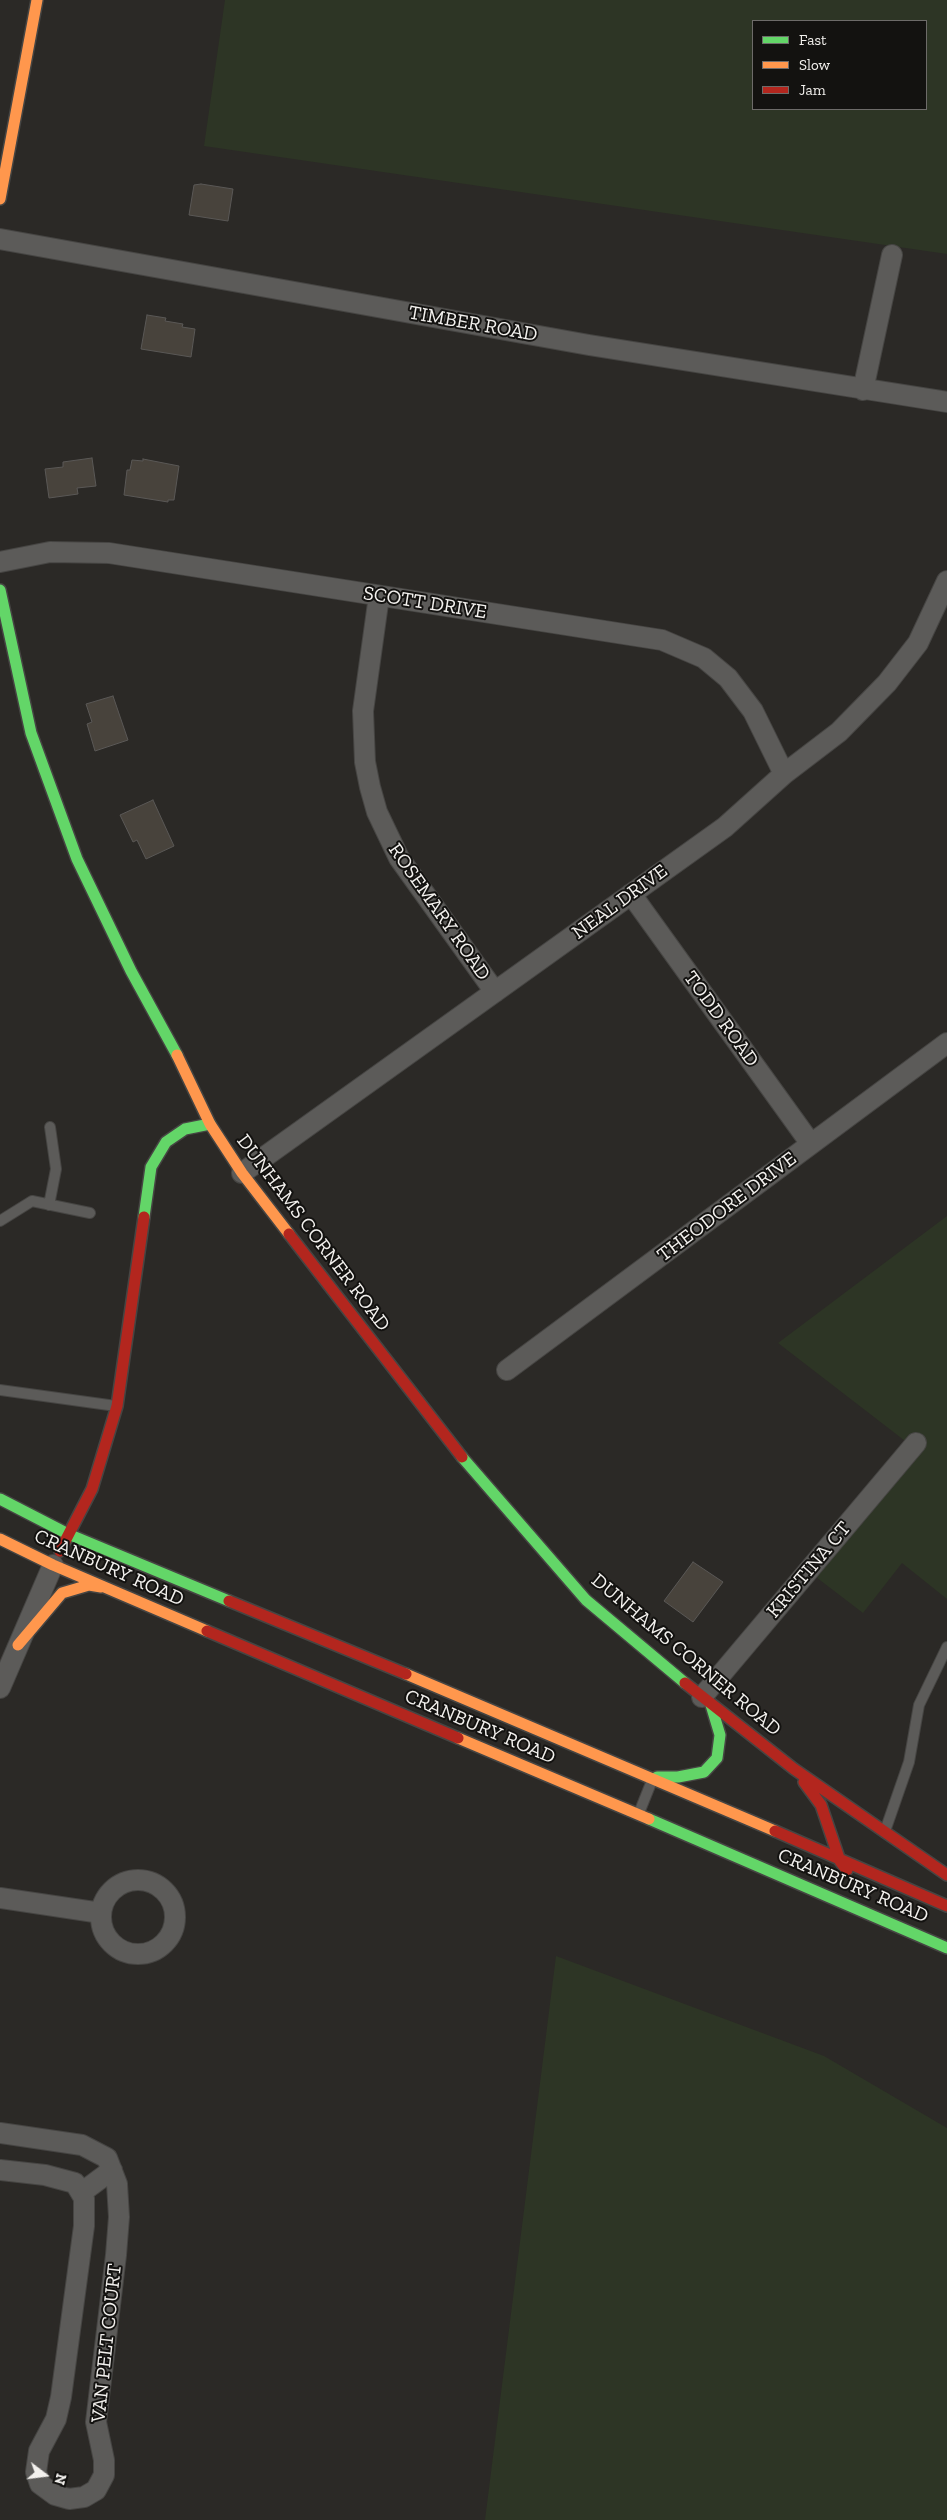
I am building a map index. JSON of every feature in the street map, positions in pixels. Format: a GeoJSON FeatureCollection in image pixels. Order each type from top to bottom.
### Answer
{"type":"FeatureCollection","features":[{"type":"Feature","properties":{"kind":"main road"},"geometry":{"type":"LineString","coordinates":[[0,199],[38,0]]}},
{"type":"Feature","properties":{"kind":"main road","name":"DUNHAMS CORNER ROAD"},"geometry":{"type":"LineString","coordinates":[[0,590],[31,733],[77,859],[131,971],[186,1071],[210,1124],[242,1173],[444,1436],[586,1600],[707,1701],[794,1769]]}},
{"type":"Feature","properties":{"kind":"main road"},"geometry":{"type":"LineString","coordinates":[[53,1565],[92,1488],[116,1406],[151,1167],[166,1142],[185,1130],[210,1124]]}},
{"type":"Feature","properties":{"kind":"main road","name":"CRANBURY ROAD"},"geometry":{"type":"LineString","coordinates":[[0,1499],[68,1534],[653,1777],[840,1861],[947,1906]]}},
{"type":"Feature","properties":{"kind":"main road","name":"CRANBURY ROAD"},"geometry":{"type":"LineString","coordinates":[[0,1539],[53,1565],[947,1948]]}},
{"type":"Feature","properties":{"kind":"main road"},"geometry":{"type":"LineString","coordinates":[[18,1645],[62,1593],[89,1585],[107,1588]]}},
{"type":"Feature","properties":{"kind":"main road"},"geometry":{"type":"LineString","coordinates":[[653,1777],[678,1777],[704,1772],[717,1758],[720,1735],[707,1701]]}},
{"type":"Feature","properties":{"kind":"main road"},"geometry":{"type":"LineString","coordinates":[[794,1769],[947,1875]]}},
{"type":"Feature","properties":{"kind":"main road"},"geometry":{"type":"LineString","coordinates":[[794,1769],[821,1805],[840,1861],[857,1882]]}},
{"type":"Feature","properties":{"kind":"main road"},"geometry":{"type":"LineString","coordinates":[[884,1908],[915,1933]]}},
{"type":"Feature","properties":{"kind":"street","name":"TIMBER ROAD"},"geometry":{"type":"LineString","coordinates":[[0,239],[588,345],[947,402]]}},
{"type":"Feature","properties":{"kind":"street"},"geometry":{"type":"LineString","coordinates":[[863,390],[892,255]]}},
{"type":"Feature","properties":{"kind":"street","name":"SCOTT DRIVE"},"geometry":{"type":"LineString","coordinates":[[0,562],[50,552],[109,552],[647,637],[677,645],[704,658],[738,689],[753,711],[784,774]]}},
{"type":"Feature","properties":{"kind":"street","name":"NEAL DRIVE"},"geometry":{"type":"LineString","coordinates":[[242,1173],[724,827],[784,774],[839,732],[887,683],[918,644],[947,581]]}},
{"type":"Feature","properties":{"kind":"street","name":"ROSEMARY ROAD"},"geometry":{"type":"LineString","coordinates":[[379,596],[363,711],[365,762],[370,788],[380,820],[399,858],[495,992]]}},
{"type":"Feature","properties":{"kind":"street","name":"TODD ROAD"},"geometry":{"type":"LineString","coordinates":[[631,894],[812,1144]]}},
{"type":"Feature","properties":{"kind":"street","name":"THEODORE DRIVE"},"geometry":{"type":"LineString","coordinates":[[507,1370],[947,1043]]}},
{"type":"Feature","properties":{"kind":"street","name":"KRISTINA CT"},"geometry":{"type":"LineString","coordinates":[[707,1701],[916,1443]]}},
{"type":"Feature","properties":{"kind":"street"},"geometry":{"type":"LineString","coordinates":[[0,1688],[53,1565]]}},
{"type":"Feature","properties":{"kind":"street"},"geometry":{"type":"LineString","coordinates":[[0,1898],[101,1913]]}},
{"type":"Feature","properties":{"kind":"street","name":"VAN PELT COURT"},"geometry":{"type":"LineString","coordinates":[[0,2133],[82,2145],[107,2158],[117,2184],[120,2217],[96,2422],[104,2460],[104,2475],[96,2490],[84,2497],[69,2499],[55,2495],[40,2484],[36,2472],[39,2450],[56,2419],[62,2397],[84,2226],[84,2198],[81,2192]]}},
{"type":"Feature","properties":{"kind":"street"},"geometry":{"type":"LineString","coordinates":[[0,2170],[45,2175],[75,2182],[81,2192],[112,2170]]}},
{"type":"Feature","properties":{"kind":"lane"},"geometry":{"type":"LineString","coordinates":[[49,1205],[56,1169],[50,1127]]}},
{"type":"Feature","properties":{"kind":"lane"},"geometry":{"type":"LineString","coordinates":[[0,1221],[32,1201],[90,1213]]}},
{"type":"Feature","properties":{"kind":"lane"},"geometry":{"type":"LineString","coordinates":[[0,1390],[116,1406]]}},
{"type":"Feature","properties":{"kind":"lane"},"geometry":{"type":"LineString","coordinates":[[885,1832],[909,1762],[919,1705],[947,1648]]}},
{"type":"Feature","properties":{"kind":"lane"},"geometry":{"type":"LineString","coordinates":[[638,1815],[653,1777]]}},
{"type":"Feature","properties":{"kind":"green space"},"geometry":{"type":"Polygon","coordinates":[[[225,0],[947,0],[947,254],[204,146],[225,0]]]}},
{"type":"Feature","properties":{"kind":"green space"},"geometry":{"type":"Polygon","coordinates":[[[947,1216],[947,1599],[902,1563],[863,1613],[812,1574],[909,1444],[778,1343],[947,1216]]]}},
{"type":"Feature","properties":{"kind":"green space"},"geometry":{"type":"Polygon","coordinates":[[[556,1956],[824,2056],[947,2128],[947,2520],[485,2520],[556,1956]]]}},
{"type":"Feature","properties":{"kind":"building"},"geometry":{"type":"Polygon","coordinates":[[[201,184],[233,189],[228,221],[189,215],[194,185],[201,184]]]}},
{"type":"Feature","properties":{"kind":"building"},"geometry":{"type":"Polygon","coordinates":[[[147,315],[166,318],[165,321],[183,324],[182,327],[195,329],[191,357],[141,349],[147,315]]]}},
{"type":"Feature","properties":{"kind":"building"},"geometry":{"type":"Polygon","coordinates":[[[92,458],[96,486],[77,488],[78,494],[49,498],[45,469],[63,467],[63,462],[92,458]]]}},
{"type":"Feature","properties":{"kind":"building"},"geometry":{"type":"Polygon","coordinates":[[[143,459],[179,466],[174,500],[168,500],[168,502],[124,495],[127,470],[130,470],[132,460],[143,461],[143,459]]]}},
{"type":"Feature","properties":{"kind":"building"},"geometry":{"type":"Polygon","coordinates":[[[113,696],[128,740],[95,751],[87,724],[92,722],[86,704],[113,696]]]}},
{"type":"Feature","properties":{"kind":"building"},"geometry":{"type":"Polygon","coordinates":[[[153,800],[174,846],[146,859],[137,840],[133,842],[120,815],[153,800]]]}},
{"type":"Feature","properties":{"kind":"building"},"geometry":{"type":"Polygon","coordinates":[[[693,1562],[723,1582],[693,1622],[664,1601],[693,1562]]]}},
{"type":"Feature","properties":{"kind":"traffic: fast"},"geometry":{"type":"LineString","coordinates":[[0,590],[31,733],[77,859],[131,971],[177,1055]]}},
{"type":"Feature","properties":{"kind":"traffic: fast"},"geometry":{"type":"LineString","coordinates":[[144,1217],[151,1167],[166,1142],[185,1129],[210,1124]]}},
{"type":"Feature","properties":{"kind":"traffic: fast"},"geometry":{"type":"LineString","coordinates":[[462,1457],[586,1600],[685,1683]]}},
{"type":"Feature","properties":{"kind":"traffic: fast"},"geometry":{"type":"LineString","coordinates":[[0,1499],[68,1534],[229,1601]]}},
{"type":"Feature","properties":{"kind":"traffic: fast"},"geometry":{"type":"LineString","coordinates":[[657,1777],[678,1777],[704,1772],[717,1758],[720,1735],[711,1705]]}},
{"type":"Feature","properties":{"kind":"traffic: fast"},"geometry":{"type":"LineString","coordinates":[[649,1819],[947,1948]]}},
{"type":"Feature","properties":{"kind":"traffic: slow"},"geometry":{"type":"LineString","coordinates":[[0,199],[37,0]]}},
{"type":"Feature","properties":{"kind":"traffic: slow"},"geometry":{"type":"LineString","coordinates":[[177,1055],[210,1124],[242,1173],[289,1234]]}},
{"type":"Feature","properties":{"kind":"traffic: slow"},"geometry":{"type":"LineString","coordinates":[[0,1539],[53,1565],[207,1631]]}},
{"type":"Feature","properties":{"kind":"traffic: slow"},"geometry":{"type":"LineString","coordinates":[[18,1645],[62,1593],[89,1585],[101,1587]]}},
{"type":"Feature","properties":{"kind":"traffic: slow"},"geometry":{"type":"LineString","coordinates":[[406,1674],[775,1831]]}},
{"type":"Feature","properties":{"kind":"traffic: slow"},"geometry":{"type":"LineString","coordinates":[[458,1738],[649,1819]]}},
{"type":"Feature","properties":{"kind":"traffic: jam"},"geometry":{"type":"LineString","coordinates":[[60,1551],[92,1489],[117,1406],[144,1217]]}},
{"type":"Feature","properties":{"kind":"traffic: jam"},"geometry":{"type":"LineString","coordinates":[[289,1234],[462,1457]]}},
{"type":"Feature","properties":{"kind":"traffic: jam"},"geometry":{"type":"LineString","coordinates":[[229,1601],[406,1674]]}},
{"type":"Feature","properties":{"kind":"traffic: jam"},"geometry":{"type":"LineString","coordinates":[[207,1631],[458,1738]]}},
{"type":"Feature","properties":{"kind":"traffic: jam"},"geometry":{"type":"LineString","coordinates":[[685,1683],[794,1769],[947,1875]]}},
{"type":"Feature","properties":{"kind":"traffic: jam"},"geometry":{"type":"LineString","coordinates":[[804,1782],[821,1805],[840,1861],[847,1870]]}},
{"type":"Feature","properties":{"kind":"traffic: jam"},"geometry":{"type":"LineString","coordinates":[[775,1831],[947,1906]]}}]}
